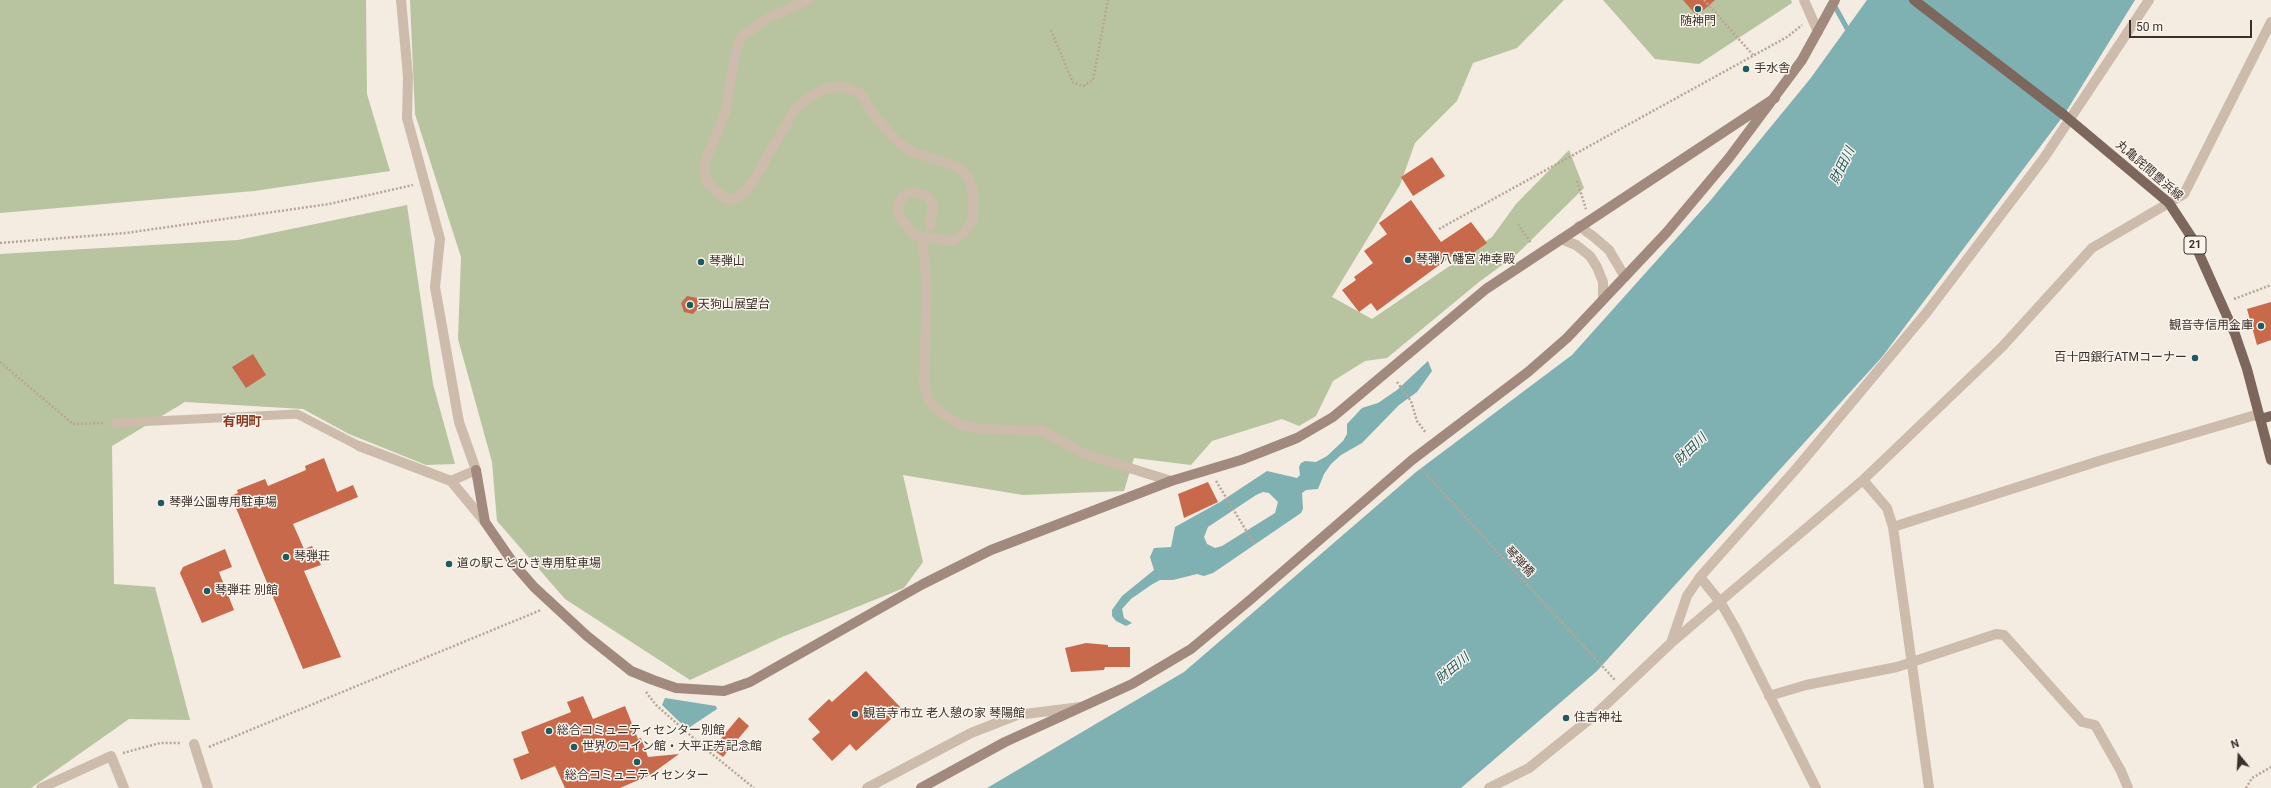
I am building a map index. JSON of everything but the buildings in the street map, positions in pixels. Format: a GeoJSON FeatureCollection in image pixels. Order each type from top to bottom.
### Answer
{"type":"FeatureCollection","features":[{"type":"Feature","properties":{"kind":"main road","name":"丸亀詫間豊浜線"},"geometry":{"type":"LineString","coordinates":[[1914,0],[2067,117],[2169,203],[2192,238],[2222,304],[2247,369],[2271,460]]}},
{"type":"Feature","properties":{"kind":"main road"},"geometry":{"type":"LineString","coordinates":[[2260,417],[2271,416]]}},
{"type":"Feature","properties":{"kind":"street"},"geometry":{"type":"LineString","coordinates":[[401,0],[408,76],[407,118],[423,183],[440,239],[435,287],[459,422],[476,470],[484,522]]}},
{"type":"Feature","properties":{"kind":"street"},"geometry":{"type":"LineString","coordinates":[[809,0],[768,18],[742,37],[734,60],[726,110],[705,162],[705,174],[708,183],[723,197],[731,200],[743,193],[755,178],[795,109],[808,98],[826,88],[842,87],[860,93],[874,115],[898,142],[912,152],[956,166],[967,175],[974,191],[973,219],[964,233],[953,241],[915,236],[899,216],[899,203],[904,195],[914,192],[926,196],[933,205],[930,227]]}},
{"type":"Feature","properties":{"kind":"street"},"geometry":{"type":"LineString","coordinates":[[1804,0],[1818,32]]}},
{"type":"Feature","properties":{"kind":"street"},"geometry":{"type":"LineString","coordinates":[[921,788],[1005,742],[1132,684],[1191,649],[1434,443],[1534,367],[1567,338],[1625,277],[1696,198],[1775,98],[1818,32],[1835,0]]}},
{"type":"Feature","properties":{"kind":"street"},"geometry":{"type":"LineString","coordinates":[[1671,643],[1687,596],[1700,577],[1836,422],[1927,312],[2044,158],[2067,117],[2149,0]]}},
{"type":"Feature","properties":{"kind":"street"},"geometry":{"type":"LineString","coordinates":[[1490,788],[1528,768],[1596,714],[1671,643],[1721,603],[1863,480],[1997,352],[2092,248],[2184,194],[2271,22]]}},
{"type":"Feature","properties":{"kind":"street"},"geometry":{"type":"LineString","coordinates":[[359,446],[451,481],[484,522],[514,564],[534,587],[587,636],[631,671],[676,688],[724,691],[750,682],[923,584],[991,550],[1171,481],[1241,460],[1297,438],[1333,417],[1486,289],[1579,226],[1775,98]]}},
{"type":"Feature","properties":{"kind":"street"},"geometry":{"type":"LineString","coordinates":[[1579,226],[1594,236],[1609,250],[1625,277]]}},
{"type":"Feature","properties":{"kind":"street"},"geometry":{"type":"LineString","coordinates":[[1561,239],[1590,256],[1597,267],[1603,282],[1603,300]]}},
{"type":"Feature","properties":{"kind":"street"},"geometry":{"type":"LineString","coordinates":[[923,246],[927,289],[924,382],[928,400],[941,412],[961,424],[979,429],[1042,431],[1085,454],[1171,481]]}},
{"type":"Feature","properties":{"kind":"street"},"geometry":{"type":"LineString","coordinates":[[1893,527],[2102,460],[2260,417]]}},
{"type":"Feature","properties":{"kind":"street"},"geometry":{"type":"LineString","coordinates":[[451,481],[476,470]]}},
{"type":"Feature","properties":{"kind":"street"},"geometry":{"type":"LineString","coordinates":[[1863,480],[1887,508],[1893,527],[1929,788]]}},
{"type":"Feature","properties":{"kind":"street"},"geometry":{"type":"LineString","coordinates":[[1700,577],[1721,603],[1814,785],[1803,788]]}},
{"type":"Feature","properties":{"kind":"street"},"geometry":{"type":"LineString","coordinates":[[1769,696],[1806,685],[1897,668],[1996,634],[2004,635],[2082,722],[2095,725],[2121,771],[2128,788]]}},
{"type":"Feature","properties":{"kind":"street"},"geometry":{"type":"LineString","coordinates":[[867,788],[970,733],[1017,715],[1086,706]]}},
{"type":"Feature","properties":{"kind":"street"},"geometry":{"type":"LineString","coordinates":[[194,744],[208,788]]}},
{"type":"Feature","properties":{"kind":"street"},"geometry":{"type":"LineString","coordinates":[[41,788],[111,756],[124,788]]}},
{"type":"Feature","properties":{"kind":"lane"},"geometry":{"type":"LineString","coordinates":[[115,423],[297,414],[359,446]]}},
{"type":"Feature","properties":{"kind":"path"},"geometry":{"type":"LineString","coordinates":[[1051,30],[1073,83],[1084,86],[1093,80],[1108,0]]}},
{"type":"Feature","properties":{"kind":"path"},"geometry":{"type":"LineString","coordinates":[[1704,0],[1753,55]]}},
{"type":"Feature","properties":{"kind":"path"},"geometry":{"type":"LineString","coordinates":[[1439,229],[1787,37],[1812,17]]}},
{"type":"Feature","properties":{"kind":"path"},"geometry":{"type":"LineString","coordinates":[[1577,181],[1585,205]]}},
{"type":"Feature","properties":{"kind":"path"},"geometry":{"type":"LineString","coordinates":[[0,243],[126,233],[329,204],[423,183]]}},
{"type":"Feature","properties":{"kind":"path"},"geometry":{"type":"LineString","coordinates":[[1518,224],[1529,239]]}},
{"type":"Feature","properties":{"kind":"path"},"geometry":{"type":"LineString","coordinates":[[2222,304],[2271,285]]}},
{"type":"Feature","properties":{"kind":"path"},"geometry":{"type":"LineString","coordinates":[[0,362],[73,424],[115,423]]}},
{"type":"Feature","properties":{"kind":"path"},"geometry":{"type":"LineString","coordinates":[[1397,382],[1411,401],[1417,421],[1434,443]]}},
{"type":"Feature","properties":{"kind":"path","name":"琴弾橋"},"geometry":{"type":"LineString","coordinates":[[1418,466],[1606,671]]}},
{"type":"Feature","properties":{"kind":"path"},"geometry":{"type":"LineString","coordinates":[[1210,470],[1224,496],[1255,545]]}},
{"type":"Feature","properties":{"kind":"path"},"geometry":{"type":"LineString","coordinates":[[111,756],[160,743],[194,744],[206,749],[554,604]]}},
{"type":"Feature","properties":{"kind":"path"},"geometry":{"type":"LineString","coordinates":[[631,671],[656,705],[707,750],[754,788]]}},
{"type":"Feature","properties":{"kind":"path"},"geometry":{"type":"LineString","coordinates":[[2246,788],[2252,778],[2271,767]]}},
{"type":"Feature","properties":{"kind":"green space"},"geometry":{"type":"Polygon","coordinates":[[[0,0],[366,0],[367,94],[390,171],[254,191],[0,213],[0,0]]]}},
{"type":"Feature","properties":{"kind":"green space"},"geometry":{"type":"Polygon","coordinates":[[[410,0],[1564,0],[1517,48],[1473,63],[1457,101],[1415,143],[1400,185],[1332,297],[1372,319],[1492,237],[1516,204],[1569,150],[1584,188],[1517,254],[1479,282],[1387,358],[1365,361],[1333,381],[1316,416],[1299,426],[1282,419],[1212,441],[1191,465],[1134,458],[1124,491],[1023,495],[903,475],[923,562],[904,588],[782,637],[690,680],[565,599],[497,521],[492,462],[458,339],[461,257],[415,114],[410,0]]]}},
{"type":"Feature","properties":{"kind":"green space"},"geometry":{"type":"Polygon","coordinates":[[[1603,0],[1791,0],[1792,3],[1699,64],[1655,59],[1603,0]]]}},
{"type":"Feature","properties":{"kind":"green space"},"geometry":{"type":"Polygon","coordinates":[[[407,205],[433,384],[455,464],[426,465],[349,434],[303,409],[185,402],[112,446],[114,584],[155,587],[190,720],[129,719],[31,788],[0,788],[0,254],[238,240],[407,205]]]}},
{"type":"Feature","properties":{"kind":"water","name":"財田川"},"geometry":{"type":"Polygon","coordinates":[[[1867,0],[2135,0],[2064,115],[1882,357],[1597,671],[1461,788],[987,788],[1184,672],[1416,472],[1572,355],[1710,201],[1810,79],[1867,0]]]}},
{"type":"Feature","properties":{"kind":"water"},"geometry":{"type":"Polygon","coordinates":[[[1428,361],[1432,371],[1417,392],[1399,405],[1362,443],[1341,455],[1331,464],[1324,474],[1318,489],[1306,490],[1302,493],[1303,509],[1301,513],[1213,573],[1204,576],[1197,574],[1173,580],[1160,580],[1151,585],[1131,599],[1122,609],[1124,618],[1132,623],[1126,626],[1116,621],[1112,616],[1112,610],[1122,596],[1154,570],[1150,557],[1154,548],[1171,547],[1175,527],[1220,502],[1267,471],[1297,478],[1300,475],[1299,467],[1301,463],[1305,461],[1316,462],[1327,456],[1343,441],[1347,434],[1347,424],[1362,408],[1378,403],[1397,390],[1428,361]],[[1263,492],[1256,495],[1208,527],[1204,537],[1207,544],[1215,548],[1222,546],[1275,513],[1278,502],[1269,493],[1263,492]]]}},
{"type":"Feature","properties":{"kind":"water"},"geometry":{"type":"Polygon","coordinates":[[[665,698],[716,706],[717,709],[687,729],[662,705],[665,698]]]}},
{"type":"Feature","properties":{"kind":"waterway"},"geometry":{"type":"LineString","coordinates":[[1833,3],[1849,32]]}},
{"type":"Feature","properties":{"kind":"place","name":"随神門"},"geometry":{"type":"Point","coordinates":[1698,9]}},
{"type":"Feature","properties":{"kind":"place","name":"手水舎"},"geometry":{"type":"Point","coordinates":[1746,69]}},
{"type":"Feature","properties":{"kind":"place","name":"琴弾八幡宮 神幸殿"},"geometry":{"type":"Point","coordinates":[1408,260]}},
{"type":"Feature","properties":{"kind":"place","name":"琴弾山"},"geometry":{"type":"Point","coordinates":[701,262]}},
{"type":"Feature","properties":{"kind":"place","name":"天狗山展望台"},"geometry":{"type":"Point","coordinates":[690,305]}},
{"type":"Feature","properties":{"kind":"place","name":"観音寺信用金庫"},"geometry":{"type":"Point","coordinates":[2261,326]}},
{"type":"Feature","properties":{"kind":"place","name":"百十四銀行ATMコーナー"},"geometry":{"type":"Point","coordinates":[2195,358]}},
{"type":"Feature","properties":{"kind":"place","name":"琴弾公園専用駐車場"},"geometry":{"type":"Point","coordinates":[161,503]}},
{"type":"Feature","properties":{"kind":"place","name":"琴弾荘"},"geometry":{"type":"Point","coordinates":[286,557]}},
{"type":"Feature","properties":{"kind":"place","name":"道の駅ことひき専用駐車場"},"geometry":{"type":"Point","coordinates":[449,564]}},
{"type":"Feature","properties":{"kind":"place","name":"琴弾荘 別館"},"geometry":{"type":"Point","coordinates":[207,591]}},
{"type":"Feature","properties":{"kind":"place","name":"観音寺市立 老人憩の家 琴陽館"},"geometry":{"type":"Point","coordinates":[855,714]}},
{"type":"Feature","properties":{"kind":"place","name":"住吉神社"},"geometry":{"type":"Point","coordinates":[1566,718]}},
{"type":"Feature","properties":{"kind":"place","name":"総合コミュニティセンター別館"},"geometry":{"type":"Point","coordinates":[549,731]}},
{"type":"Feature","properties":{"kind":"place","name":"世界のコイン館・大平正芳記念館"},"geometry":{"type":"Point","coordinates":[574,747]}},
{"type":"Feature","properties":{"kind":"place","name":"総合コミュニティセンター"},"geometry":{"type":"Point","coordinates":[637,762]}},
{"type":"Feature","properties":{"kind":"district","name":"有明町"},"geometry":{"type":"Point","coordinates":[242,423]}}]}
